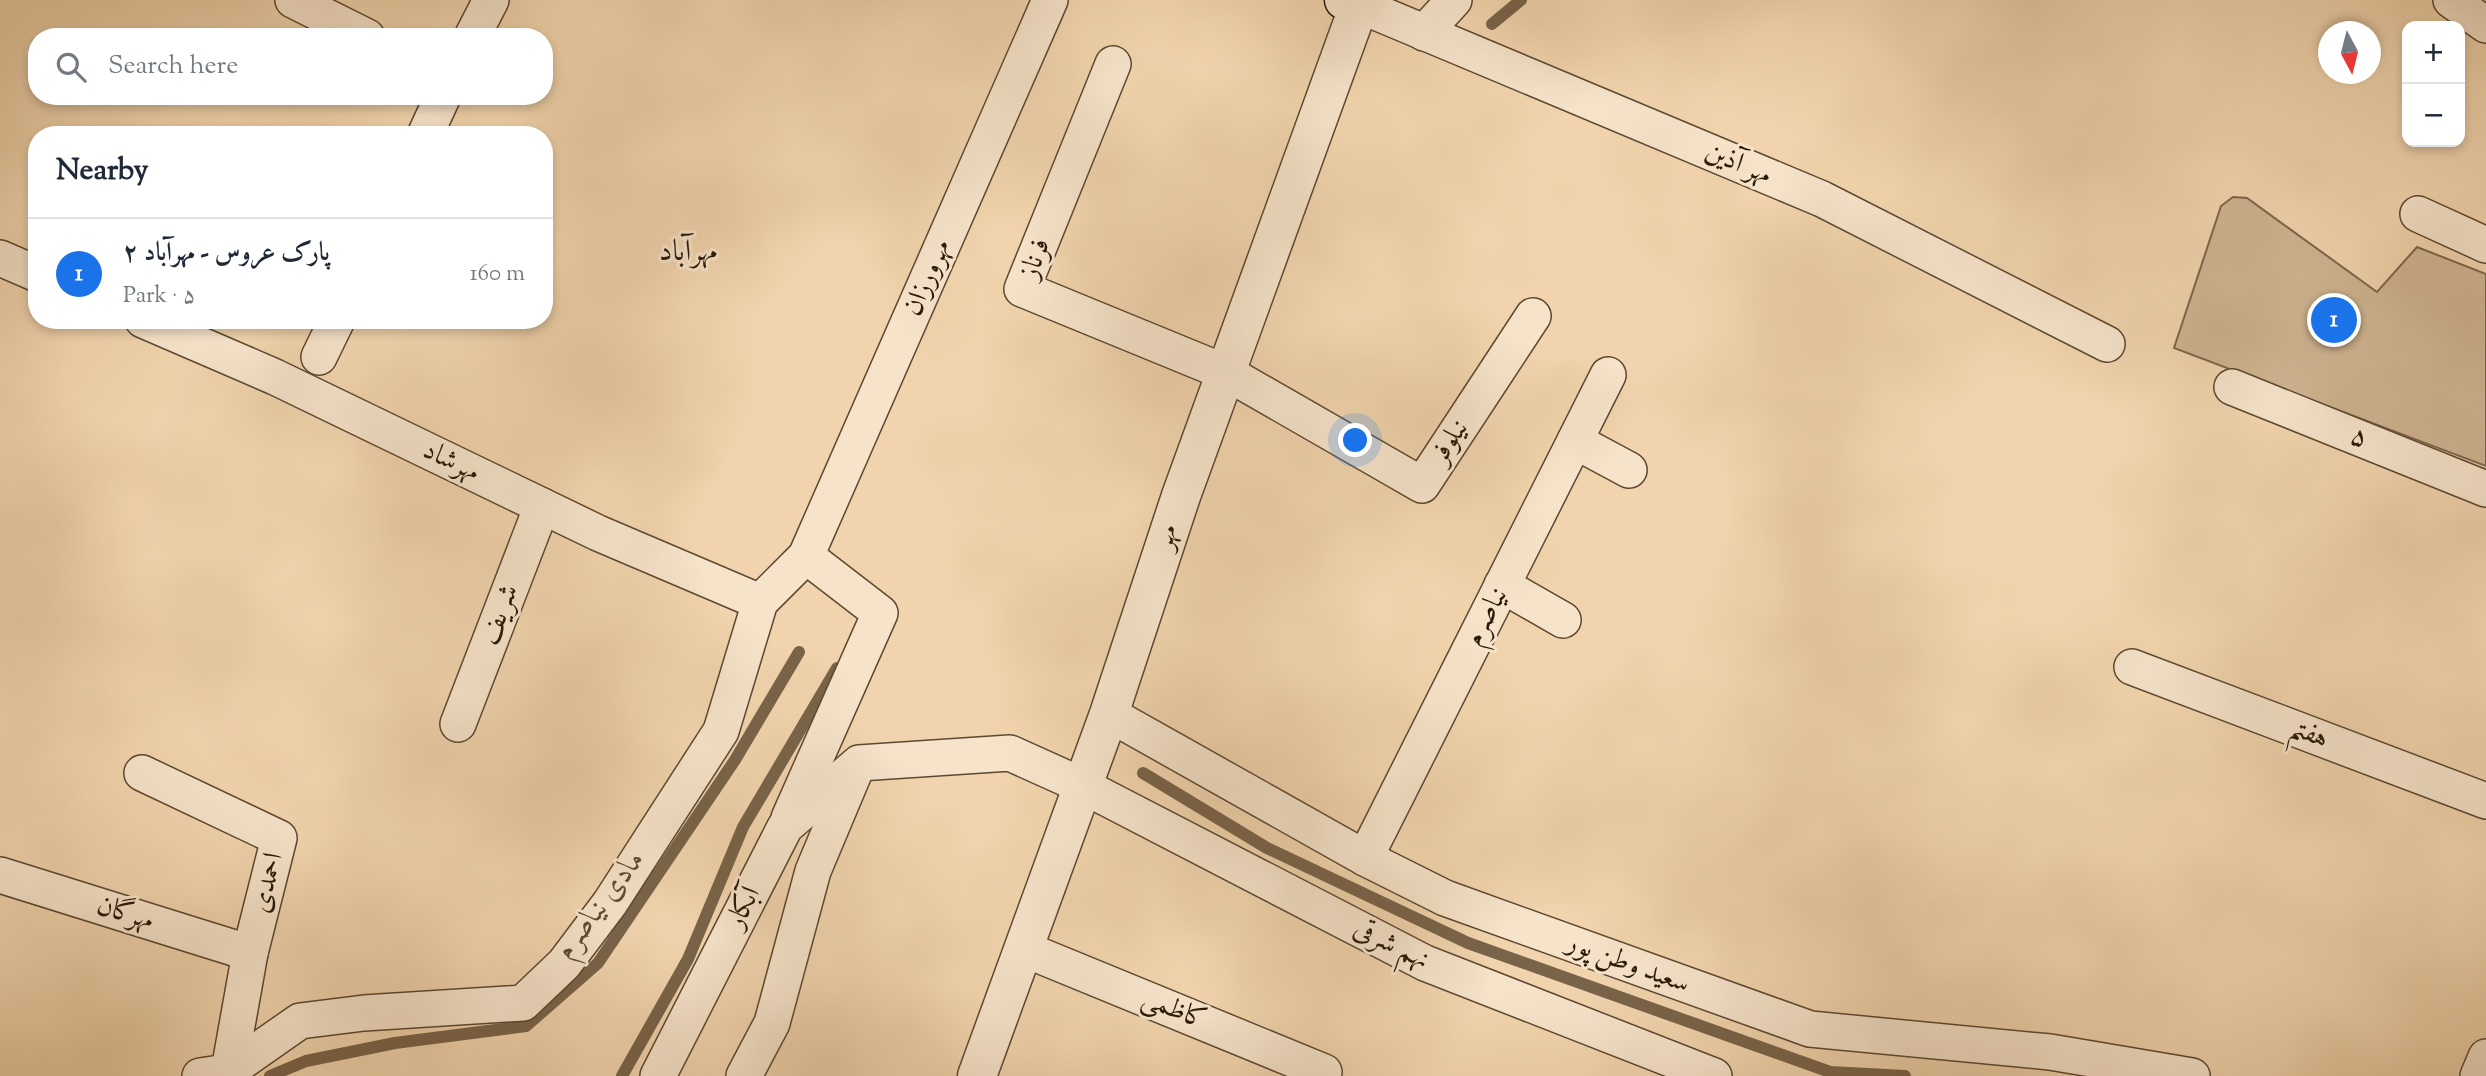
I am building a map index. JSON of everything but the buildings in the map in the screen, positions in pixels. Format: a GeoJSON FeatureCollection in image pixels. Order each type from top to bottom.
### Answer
{"type":"FeatureCollection","features":[{"type":"Feature","properties":{"kind":"street"},"geometry":{"type":"LineString","coordinates":[[293,0],[349,28]]}},
{"type":"Feature","properties":{"kind":"street"},"geometry":{"type":"LineString","coordinates":[[477,28],[491,0]]}},
{"type":"Feature","properties":{"kind":"street","name":"مهرورزان"},"geometry":{"type":"LineString","coordinates":[[806,556],[1050,0]]}},
{"type":"Feature","properties":{"kind":"street"},"geometry":{"type":"LineString","coordinates":[[1424,33],[1454,0]]}},
{"type":"Feature","properties":{"kind":"street"},"geometry":{"type":"LineString","coordinates":[[2451,0],[2486,25]]}},
{"type":"Feature","properties":{"kind":"street","name":"مهر آذین"},"geometry":{"type":"LineString","coordinates":[[1354,2],[1822,199],[2107,344]]}},
{"type":"Feature","properties":{"kind":"street","name":"مهر"},"geometry":{"type":"LineString","coordinates":[[977,1076],[1109,714],[1181,496],[1227,373],[1354,2]]}},
{"type":"Feature","properties":{"kind":"street","name":"فرناز"},"geometry":{"type":"LineString","coordinates":[[1113,64],[1022,289],[1227,373]]}},
{"type":"Feature","properties":{"kind":"street"},"geometry":{"type":"LineString","coordinates":[[429,126],[439,105]]}},
{"type":"Feature","properties":{"kind":"street"},"geometry":{"type":"LineString","coordinates":[[2418,214],[2486,245]]}},
{"type":"Feature","properties":{"kind":"street"},"geometry":{"type":"LineString","coordinates":[[0,258],[28,270]]}},
{"type":"Feature","properties":{"kind":"street","name":"نیلوفر"},"geometry":{"type":"LineString","coordinates":[[1227,373],[1422,485],[1533,316]]}},
{"type":"Feature","properties":{"kind":"street","name":"مهرشاد"},"geometry":{"type":"LineString","coordinates":[[165,329],[275,377],[542,506],[760,602]]}},
{"type":"Feature","properties":{"kind":"street"},"geometry":{"type":"LineString","coordinates":[[319,358],[333,329]]}},
{"type":"Feature","properties":{"kind":"street","name":"نیاصرم"},"geometry":{"type":"LineString","coordinates":[[1365,858],[1608,375]]}},
{"type":"Feature","properties":{"kind":"street","name":"۵"},"geometry":{"type":"LineString","coordinates":[[2232,387],[2486,489]]}},
{"type":"Feature","properties":{"kind":"street"},"geometry":{"type":"LineString","coordinates":[[1575,441],[1629,470]]}},
{"type":"Feature","properties":{"kind":"street","name":"شریف"},"geometry":{"type":"LineString","coordinates":[[458,724],[542,506]]}},
{"type":"Feature","properties":{"kind":"street"},"geometry":{"type":"LineString","coordinates":[[218,1075],[300,1021],[364,1013],[523,1003],[564,964],[610,903],[721,731],[760,602],[806,556],[880,613],[785,827]]}},
{"type":"Feature","properties":{"kind":"street"},"geometry":{"type":"LineString","coordinates":[[1503,585],[1563,621]]}},
{"type":"Feature","properties":{"kind":"street","name":"هفتم"},"geometry":{"type":"LineString","coordinates":[[2132,667],[2486,801]]}},
{"type":"Feature","properties":{"kind":"street","name":"سعید وطن پور"},"geometry":{"type":"LineString","coordinates":[[1109,714],[1365,858],[1445,898],[1810,1029],[2050,1052],[2192,1076]]}},
{"type":"Feature","properties":{"kind":"street"},"geometry":{"type":"LineString","coordinates":[[859,763],[1010,753],[1081,785]]}},
{"type":"Feature","properties":{"kind":"street","name":"آبکار"},"geometry":{"type":"LineString","coordinates":[[658,1076],[785,827],[859,763]]}},
{"type":"Feature","properties":{"kind":"street","name":"آبکار"},"geometry":{"type":"LineString","coordinates":[[744,1076],[772,1023],[813,870],[859,763]]}},
{"type":"Feature","properties":{"kind":"street","name":"احمدی"},"geometry":{"type":"LineString","coordinates":[[142,773],[279,838],[218,1075]]}},
{"type":"Feature","properties":{"kind":"street","name":"نهم شرقی"},"geometry":{"type":"LineString","coordinates":[[1081,785],[1425,963],[1714,1076]]}},
{"type":"Feature","properties":{"kind":"street","name":"مهرگان"},"geometry":{"type":"LineString","coordinates":[[0,875],[250,953]]}},
{"type":"Feature","properties":{"kind":"street","name":"کاظمی"},"geometry":{"type":"LineString","coordinates":[[1024,949],[1282,1065],[1324,1072]]}},
{"type":"Feature","properties":{"kind":"street"},"geometry":{"type":"LineString","coordinates":[[2478,1076],[2486,1057]]}},
{"type":"Feature","properties":{"kind":"shaded area"},"geometry":{"type":"Polygon","coordinates":[[[2233,197],[2247,198],[2377,292],[2417,247],[2486,274],[2486,466],[2174,348],[2221,206],[2233,197]]]}},
{"type":"Feature","properties":{"kind":"waterway"},"geometry":{"type":"LineString","coordinates":[[1492,24],[1521,0]]}},
{"type":"Feature","properties":{"kind":"waterway","name":"مادی نیاصرم"},"geometry":{"type":"LineString","coordinates":[[270,1076],[306,1061],[395,1043],[526,1026],[598,963],[735,760],[799,652]]}},
{"type":"Feature","properties":{"kind":"waterway"},"geometry":{"type":"LineString","coordinates":[[622,1076],[688,959],[743,827],[837,668]]}},
{"type":"Feature","properties":{"kind":"waterway"},"geometry":{"type":"LineString","coordinates":[[1143,773],[1267,848],[1468,943],[1830,1072],[1905,1076]]}},
{"type":"Feature","properties":{"kind":"place","name":"پارک عروس - مهرآباد ۲"},"geometry":{"type":"Point","coordinates":[2334,320]}},
{"type":"Feature","properties":{"kind":"district","name":"مهرآباد"},"geometry":{"type":"Point","coordinates":[688,252]}}]}
